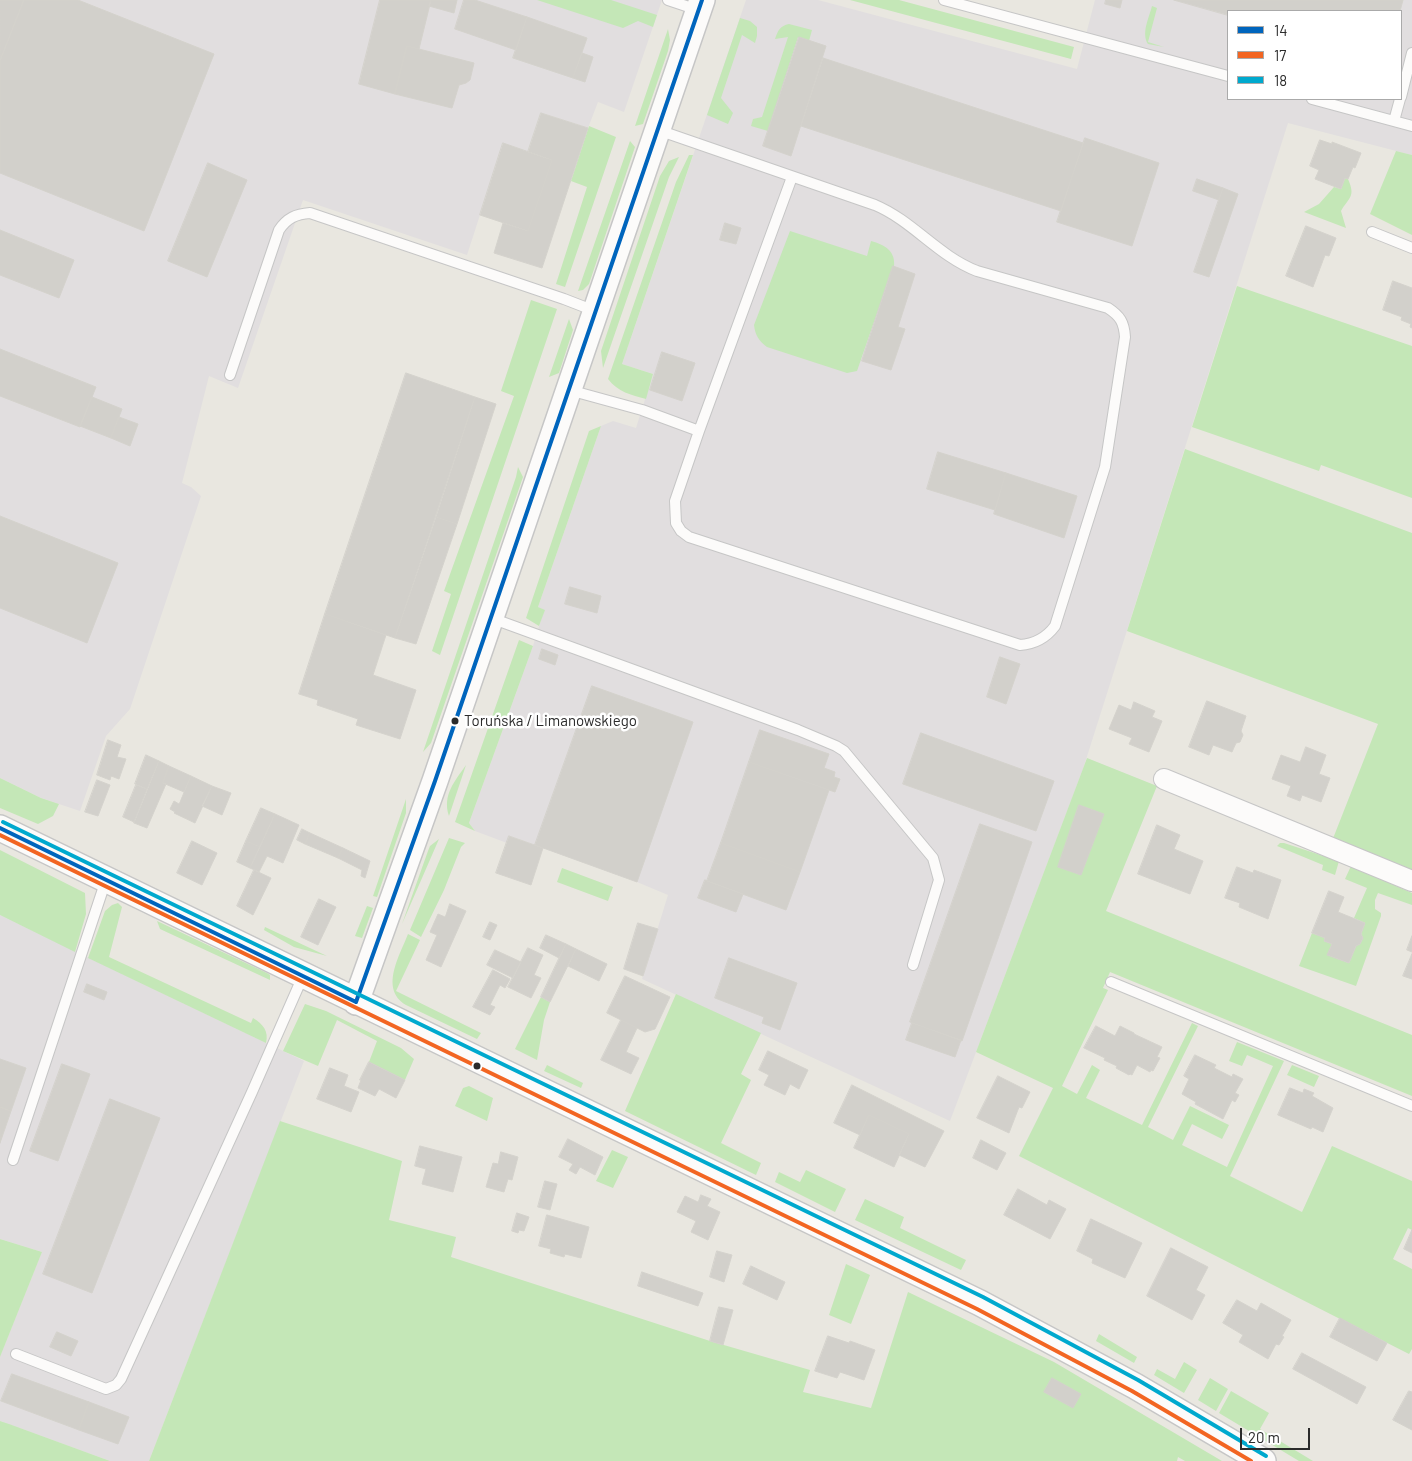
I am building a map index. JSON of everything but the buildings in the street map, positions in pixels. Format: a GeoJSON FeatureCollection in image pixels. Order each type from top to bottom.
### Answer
{"type":"FeatureCollection","features":[{"type":"Feature","properties":{"kind":"street"},"geometry":{"type":"LineString","coordinates":[[356,1002],[376,951],[701,5]]}},
{"type":"Feature","properties":{"kind":"street"},"geometry":{"type":"LineString","coordinates":[[1164,779],[1412,881]]}},
{"type":"Feature","properties":{"kind":"street"},"geometry":{"type":"LineString","coordinates":[[0,828],[980,1303],[1135,1386],[1263,1461]]}},
{"type":"Feature","properties":{"kind":"lane"},"geometry":{"type":"LineString","coordinates":[[668,0],[701,5]]}},
{"type":"Feature","properties":{"kind":"lane"},"geometry":{"type":"LineString","coordinates":[[944,0],[1227,76]]}},
{"type":"Feature","properties":{"kind":"lane"},"geometry":{"type":"LineString","coordinates":[[1402,90],[1412,53]]}},
{"type":"Feature","properties":{"kind":"lane"},"geometry":{"type":"LineString","coordinates":[[1316,100],[1412,126]]}},
{"type":"Feature","properties":{"kind":"lane"},"geometry":{"type":"LineString","coordinates":[[1394,121],[1399,100]]}},
{"type":"Feature","properties":{"kind":"lane"},"geometry":{"type":"LineString","coordinates":[[658,130],[886,209],[962,265],[1108,308],[1120,318],[1124,325],[1125,337],[1105,467],[1055,626],[1048,635],[1039,641],[1020,645],[689,537],[681,531],[676,523],[675,501],[792,177]]}},
{"type":"Feature","properties":{"kind":"lane"},"geometry":{"type":"LineString","coordinates":[[230,375],[279,230],[284,223],[301,214],[310,213],[564,299],[596,312]]}},
{"type":"Feature","properties":{"kind":"lane"},"geometry":{"type":"LineString","coordinates":[[1372,232],[1412,248]]}},
{"type":"Feature","properties":{"kind":"lane"},"geometry":{"type":"LineString","coordinates":[[569,390],[642,410],[699,431]]}},
{"type":"Feature","properties":{"kind":"lane"},"geometry":{"type":"LineString","coordinates":[[490,618],[798,730],[844,751],[933,858],[936,865],[939,880],[913,965]]}},
{"type":"Feature","properties":{"kind":"lane"},"geometry":{"type":"LineString","coordinates":[[13,1160],[106,880]]}},
{"type":"Feature","properties":{"kind":"lane"},"geometry":{"type":"LineString","coordinates":[[16,1354],[106,1389],[116,1385],[125,1370],[240,1119],[303,976]]}},
{"type":"Feature","properties":{"kind":"lane"},"geometry":{"type":"LineString","coordinates":[[1111,982],[1412,1106]]}},
{"type":"Feature","properties":{"kind":"shaded area"},"geometry":{"type":"Polygon","coordinates":[[[0,0],[662,0],[624,112],[598,102],[588,128],[541,113],[528,152],[503,144],[467,255],[303,200],[238,388],[209,376],[182,483],[191,487],[201,496],[130,709],[106,736],[80,811],[41,798],[0,778],[0,0]]]}},
{"type":"Feature","properties":{"kind":"shaded area"},"geometry":{"type":"Polygon","coordinates":[[[746,0],[818,0],[1077,69],[1095,0],[1412,0],[1412,155],[1288,123],[1083,769],[950,1121],[642,979],[668,895],[509,836],[507,843],[475,831],[469,823],[533,646],[544,610],[538,607],[601,426],[613,421],[636,428],[653,374],[622,364],[746,0]]]}},
{"type":"Feature","properties":{"kind":"shaded area"},"geometry":{"type":"Polygon","coordinates":[[[0,915],[304,1061],[149,1461],[110,1461],[0,1421],[0,1357],[42,1252],[0,1239],[0,915]]]}},
{"type":"Feature","properties":{"kind":"green space"},"geometry":{"type":"Polygon","coordinates":[[[537,0],[611,0],[657,15],[653,27],[638,21],[623,28],[537,0]]]}},
{"type":"Feature","properties":{"kind":"green space"},"geometry":{"type":"Polygon","coordinates":[[[850,0],[899,0],[1074,47],[1071,59],[850,0]]]}},
{"type":"Feature","properties":{"kind":"green space"},"geometry":{"type":"Polygon","coordinates":[[[1152,6],[1157,8],[1148,42],[1164,47],[1148,44],[1146,40],[1146,25],[1152,6]]]}},
{"type":"Feature","properties":{"kind":"green space"},"geometry":{"type":"Polygon","coordinates":[[[740,18],[750,21],[757,27],[757,36],[755,43],[742,35],[721,98],[733,113],[728,124],[707,115],[740,18]]]}},
{"type":"Feature","properties":{"kind":"green space"},"geometry":{"type":"Polygon","coordinates":[[[789,24],[812,30],[809,41],[798,37],[768,131],[751,126],[753,119],[762,117],[788,37],[775,39],[776,36],[781,27],[789,24]]]}},
{"type":"Feature","properties":{"kind":"green space"},"geometry":{"type":"Polygon","coordinates":[[[668,29],[670,40],[668,51],[643,124],[635,126],[668,29]]]}},
{"type":"Feature","properties":{"kind":"green space"},"geometry":{"type":"Polygon","coordinates":[[[589,126],[616,137],[565,287],[556,284],[587,187],[571,181],[589,126]]]}},
{"type":"Feature","properties":{"kind":"green space"},"geometry":{"type":"Polygon","coordinates":[[[630,141],[635,147],[589,284],[583,290],[578,291],[630,141]]]}},
{"type":"Feature","properties":{"kind":"green space"},"geometry":{"type":"Polygon","coordinates":[[[1396,151],[1412,155],[1412,235],[1370,214],[1396,151]]]}},
{"type":"Feature","properties":{"kind":"green space"},"geometry":{"type":"Polygon","coordinates":[[[689,155],[693,155],[622,364],[653,374],[646,399],[620,390],[608,379],[676,182],[689,155]]]}},
{"type":"Feature","properties":{"kind":"green space"},"geometry":{"type":"Polygon","coordinates":[[[679,157],[669,177],[603,368],[601,351],[660,176],[669,161],[679,157]]]}},
{"type":"Feature","properties":{"kind":"green space"},"geometry":{"type":"Polygon","coordinates":[[[1345,178],[1348,179],[1351,190],[1350,196],[1341,211],[1346,228],[1304,212],[1319,204],[1334,187],[1341,189],[1345,178]]]}},
{"type":"Feature","properties":{"kind":"green space"},"geometry":{"type":"Polygon","coordinates":[[[790,231],[867,256],[871,241],[885,247],[893,257],[894,267],[857,371],[847,373],[767,347],[756,335],[754,325],[790,231]]]}},
{"type":"Feature","properties":{"kind":"green space"},"geometry":{"type":"Polygon","coordinates":[[[1237,286],[1412,346],[1412,498],[1321,465],[1319,471],[1192,427],[1237,286]]]}},
{"type":"Feature","properties":{"kind":"green space"},"geometry":{"type":"Polygon","coordinates":[[[531,300],[557,309],[440,655],[432,651],[451,594],[444,591],[514,396],[501,391],[531,300]]]}},
{"type":"Feature","properties":{"kind":"green space"},"geometry":{"type":"Polygon","coordinates":[[[569,319],[573,330],[559,373],[549,377],[569,319]]]}},
{"type":"Feature","properties":{"kind":"green space"},"geometry":{"type":"Polygon","coordinates":[[[601,426],[538,607],[545,610],[539,626],[526,618],[589,431],[601,426]]]}},
{"type":"Feature","properties":{"kind":"green space"},"geometry":{"type":"Polygon","coordinates":[[[1185,449],[1412,533],[1412,871],[1332,841],[1378,724],[1127,631],[1185,449]]]}},
{"type":"Feature","properties":{"kind":"green space"},"geometry":{"type":"Polygon","coordinates":[[[518,467],[523,477],[431,743],[423,752],[516,477],[518,467]]]}},
{"type":"Feature","properties":{"kind":"green space"},"geometry":{"type":"Polygon","coordinates":[[[519,640],[533,646],[469,823],[475,831],[455,822],[519,640]]]}},
{"type":"Feature","properties":{"kind":"green space"},"geometry":{"type":"Polygon","coordinates":[[[1087,758],[1157,786],[1106,911],[1412,1035],[1412,1096],[1110,972],[1103,988],[1108,990],[1062,1086],[1077,1094],[1092,1065],[1100,1070],[1086,1098],[1142,1125],[1192,1023],[1198,1026],[1148,1127],[1173,1140],[1190,1106],[1229,1125],[1222,1139],[1192,1124],[1182,1145],[1227,1167],[1273,1066],[1247,1055],[1242,1066],[1229,1061],[1237,1042],[1284,1061],[1230,1176],[1302,1212],[1332,1146],[1412,1181],[1412,1230],[1408,1228],[1393,1259],[1412,1269],[1412,1349],[1409,1354],[1019,1156],[1053,1088],[976,1052],[1087,758]]]}},
{"type":"Feature","properties":{"kind":"green space"},"geometry":{"type":"Polygon","coordinates":[[[466,765],[449,816],[447,808],[448,795],[466,765]]]}},
{"type":"Feature","properties":{"kind":"green space"},"geometry":{"type":"Polygon","coordinates":[[[0,778],[41,798],[59,804],[53,816],[38,824],[0,808],[0,778]]]}},
{"type":"Feature","properties":{"kind":"green space"},"geometry":{"type":"Polygon","coordinates":[[[406,799],[406,813],[377,897],[373,896],[406,799]]]}},
{"type":"Feature","properties":{"kind":"green space"},"geometry":{"type":"Polygon","coordinates":[[[449,838],[465,843],[461,847],[444,890],[421,937],[410,930],[449,838]]]}},
{"type":"Feature","properties":{"kind":"green space"},"geometry":{"type":"Polygon","coordinates":[[[439,839],[402,924],[430,846],[439,839]]]}},
{"type":"Feature","properties":{"kind":"green space"},"geometry":{"type":"Polygon","coordinates":[[[1280,843],[1339,861],[1335,875],[1322,870],[1323,865],[1277,846],[1280,843]]]}},
{"type":"Feature","properties":{"kind":"green space"},"geometry":{"type":"Polygon","coordinates":[[[0,850],[85,893],[86,914],[75,952],[0,915],[0,850]]]}},
{"type":"Feature","properties":{"kind":"green space"},"geometry":{"type":"Polygon","coordinates":[[[1351,866],[1412,893],[1412,905],[1378,893],[1375,900],[1375,909],[1381,913],[1381,916],[1356,986],[1299,966],[1312,933],[1325,938],[1324,941],[1332,944],[1328,955],[1349,963],[1356,946],[1360,944],[1363,938],[1361,934],[1365,923],[1354,918],[1367,888],[1345,879],[1351,866]]]}},
{"type":"Feature","properties":{"kind":"green space"},"geometry":{"type":"Polygon","coordinates":[[[562,868],[613,887],[608,901],[557,882],[562,868]]]}},
{"type":"Feature","properties":{"kind":"green space"},"geometry":{"type":"Polygon","coordinates":[[[118,903],[122,907],[109,957],[251,1023],[253,1018],[264,1028],[267,1035],[266,1043],[88,958],[105,911],[118,903]]]}},
{"type":"Feature","properties":{"kind":"green space"},"geometry":{"type":"Polygon","coordinates":[[[367,906],[373,908],[362,938],[355,936],[367,906]]]}},
{"type":"Feature","properties":{"kind":"green space"},"geometry":{"type":"Polygon","coordinates":[[[157,921],[267,973],[270,975],[270,980],[160,929],[157,921]]]}},
{"type":"Feature","properties":{"kind":"green space"},"geometry":{"type":"Polygon","coordinates":[[[265,927],[327,956],[294,947],[264,930],[265,927]]]}},
{"type":"Feature","properties":{"kind":"green space"},"geometry":{"type":"Polygon","coordinates":[[[408,934],[420,940],[396,991],[481,1033],[477,1039],[406,1005],[398,998],[394,990],[394,971],[408,934]]]}},
{"type":"Feature","properties":{"kind":"green space"},"geometry":{"type":"Polygon","coordinates":[[[676,994],[761,1033],[741,1074],[751,1080],[721,1143],[761,1163],[756,1175],[625,1111],[676,994]]]}},
{"type":"Feature","properties":{"kind":"green space"},"geometry":{"type":"Polygon","coordinates":[[[541,997],[550,1002],[544,1020],[537,1060],[515,1049],[541,997]]]}},
{"type":"Feature","properties":{"kind":"green space"},"geometry":{"type":"Polygon","coordinates":[[[305,1004],[326,1011],[401,1048],[414,1059],[405,1080],[369,1062],[377,1041],[337,1020],[318,1066],[283,1051],[305,1004]]]}},
{"type":"Feature","properties":{"kind":"green space"},"geometry":{"type":"Polygon","coordinates":[[[547,1065],[583,1083],[581,1088],[544,1071],[547,1065]]]}},
{"type":"Feature","properties":{"kind":"green space"},"geometry":{"type":"Polygon","coordinates":[[[1292,1065],[1319,1076],[1314,1087],[1287,1075],[1292,1065]]]}},
{"type":"Feature","properties":{"kind":"green space"},"geometry":{"type":"Polygon","coordinates":[[[469,1086],[493,1098],[487,1121],[455,1106],[463,1088],[469,1086]]]}},
{"type":"Feature","properties":{"kind":"green space"},"geometry":{"type":"Polygon","coordinates":[[[280,1121],[402,1161],[389,1220],[456,1237],[451,1257],[710,1341],[810,1370],[803,1392],[871,1408],[908,1292],[1054,1362],[1222,1461],[1185,1461],[1178,1457],[1177,1461],[149,1461],[280,1121]]]}},
{"type":"Feature","properties":{"kind":"green space"},"geometry":{"type":"Polygon","coordinates":[[[612,1150],[628,1157],[613,1188],[596,1181],[612,1150]]]}},
{"type":"Feature","properties":{"kind":"green space"},"geometry":{"type":"Polygon","coordinates":[[[806,1170],[846,1189],[835,1212],[775,1182],[779,1172],[800,1182],[806,1170]]]}},
{"type":"Feature","properties":{"kind":"green space"},"geometry":{"type":"Polygon","coordinates":[[[865,1199],[904,1217],[900,1228],[966,1260],[961,1270],[855,1220],[865,1199]]]}},
{"type":"Feature","properties":{"kind":"green space"},"geometry":{"type":"Polygon","coordinates":[[[0,1239],[42,1252],[0,1357],[0,1239]]]}},
{"type":"Feature","properties":{"kind":"green space"},"geometry":{"type":"Polygon","coordinates":[[[846,1264],[870,1275],[851,1324],[829,1315],[846,1264]]]}},
{"type":"Feature","properties":{"kind":"green space"},"geometry":{"type":"Polygon","coordinates":[[[1099,1334],[1137,1357],[1134,1363],[1096,1341],[1099,1334]]]}},
{"type":"Feature","properties":{"kind":"green space"},"geometry":{"type":"Polygon","coordinates":[[[1184,1362],[1197,1370],[1184,1393],[1154,1375],[1157,1369],[1175,1379],[1184,1362]]]}},
{"type":"Feature","properties":{"kind":"green space"},"geometry":{"type":"Polygon","coordinates":[[[1210,1378],[1228,1389],[1216,1411],[1198,1400],[1210,1378]]]}},
{"type":"Feature","properties":{"kind":"green space"},"geometry":{"type":"Polygon","coordinates":[[[1231,1391],[1269,1413],[1260,1429],[1313,1461],[1299,1461],[1219,1413],[1231,1391]]]}},
{"type":"Feature","properties":{"kind":"green space"},"geometry":{"type":"Polygon","coordinates":[[[0,1421],[9,1424],[110,1461],[0,1461],[0,1421]]]}},
{"type":"Feature","properties":{"kind":"transit line","name":"14"},"geometry":{"type":"LineString","coordinates":[[356,1002],[435,781],[702,0]]}},
{"type":"Feature","properties":{"kind":"transit line","name":"18"},"geometry":{"type":"LineString","coordinates":[[3,822],[983,1297],[1138,1380],[1266,1456]]}},
{"type":"Feature","properties":{"kind":"transit line","name":"14"},"geometry":{"type":"LineString","coordinates":[[0,828],[356,1002]]}},
{"type":"Feature","properties":{"kind":"transit line","name":"17"},"geometry":{"type":"LineString","coordinates":[[0,835],[977,1309],[1132,1391],[1251,1461]]}},
{"type":"Feature","properties":{"kind":"place","name":"Toruńska / Limanowskiego"},"geometry":{"type":"Point","coordinates":[455,721]}}]}
